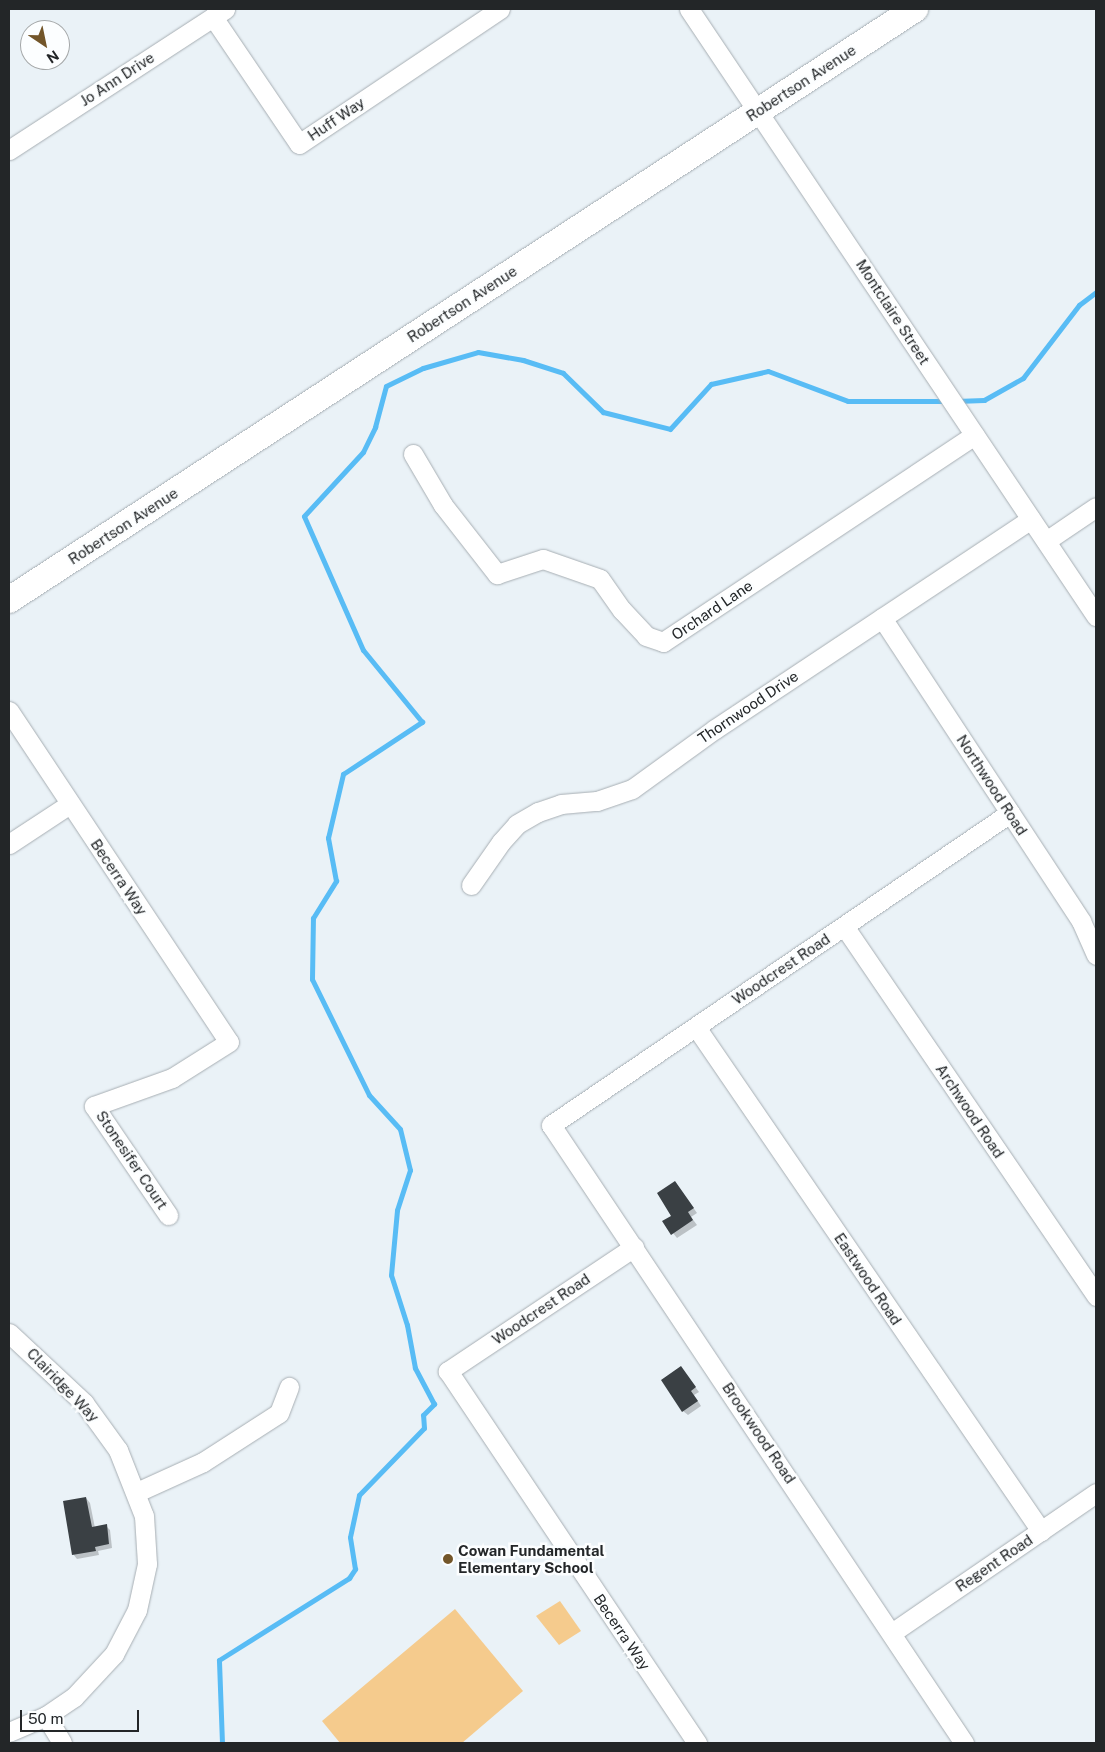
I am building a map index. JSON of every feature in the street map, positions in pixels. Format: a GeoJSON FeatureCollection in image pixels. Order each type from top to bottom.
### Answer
{"type":"FeatureCollection","features":[{"type":"Feature","properties":{"kind":"street","name":"Huff Way"},"geometry":{"type":"LineString","coordinates":[[219,13],[299,144],[500,9]]}},
{"type":"Feature","properties":{"kind":"street","name":"Montclaire Street"},"geometry":{"type":"LineString","coordinates":[[688,9],[1096,616]]}},
{"type":"Feature","properties":{"kind":"street","name":"Robertson Avenue"},"geometry":{"type":"LineString","coordinates":[[9,600],[915,9]]}},
{"type":"Feature","properties":{"kind":"street","name":"Jo Ann Drive"},"geometry":{"type":"LineString","coordinates":[[9,150],[219,13]]}},
{"type":"Feature","properties":{"kind":"street","name":"Orchard Lane"},"geometry":{"type":"LineString","coordinates":[[413,454],[443,506],[497,574],[543,559],[600,579],[622,610],[646,636],[664,642],[975,435]]}},
{"type":"Feature","properties":{"kind":"street"},"geometry":{"type":"LineString","coordinates":[[1046,541],[1096,507]]}},
{"type":"Feature","properties":{"kind":"street","name":"Thornwood Drive"},"geometry":{"type":"LineString","coordinates":[[471,885],[501,842],[517,824],[538,812],[561,804],[597,801],[632,789],[715,729],[1031,519]]}},
{"type":"Feature","properties":{"kind":"street","name":"Northwood Road"},"geometry":{"type":"LineString","coordinates":[[882,618],[1081,921],[1096,955]]}},
{"type":"Feature","properties":{"kind":"street","name":"Becerra Way"},"geometry":{"type":"LineString","coordinates":[[9,711],[229,1042]]}},
{"type":"Feature","properties":{"kind":"street"},"geometry":{"type":"LineString","coordinates":[[9,844],[70,804]]}},
{"type":"Feature","properties":{"kind":"street","name":"Woodcrest Road"},"geometry":{"type":"LineString","coordinates":[[551,1125],[1010,813]]}},
{"type":"Feature","properties":{"kind":"street","name":"Archwood Road"},"geometry":{"type":"LineString","coordinates":[[844,926],[1096,1296]]}},
{"type":"Feature","properties":{"kind":"street","name":"Eastwood Road"},"geometry":{"type":"LineString","coordinates":[[696,1027],[1041,1531]]}},
{"type":"Feature","properties":{"kind":"street","name":"Stonesifer Court"},"geometry":{"type":"LineString","coordinates":[[168,1215],[94,1106],[172,1078],[229,1042]]}},
{"type":"Feature","properties":{"kind":"street","name":"Brookwood Road"},"geometry":{"type":"LineString","coordinates":[[551,1125],[893,1632],[964,1743]]}},
{"type":"Feature","properties":{"kind":"street","name":"Woodcrest Road"},"geometry":{"type":"LineString","coordinates":[[448,1371],[634,1247]]}},
{"type":"Feature","properties":{"kind":"street","name":"Clairidge Way"},"geometry":{"type":"LineString","coordinates":[[9,1732],[46,1716],[91,1681],[114,1654],[137,1610],[144,1587],[147,1540],[137,1492],[118,1450],[102,1425],[84,1403],[12,1343]]}},
{"type":"Feature","properties":{"kind":"street","name":"Becerra Way"},"geometry":{"type":"LineString","coordinates":[[448,1371],[697,1743]]}},
{"type":"Feature","properties":{"kind":"street"},"geometry":{"type":"LineString","coordinates":[[137,1492],[204,1462],[279,1413],[289,1387]]}},
{"type":"Feature","properties":{"kind":"street","name":"Regent Road"},"geometry":{"type":"LineString","coordinates":[[893,1632],[1096,1493]]}},
{"type":"Feature","properties":{"kind":"street"},"geometry":{"type":"LineString","coordinates":[[46,1716],[62,1743]]}},
{"type":"Feature","properties":{"kind":"shaded area"},"geometry":{"type":"Polygon","coordinates":[[[560,1601],[581,1631],[559,1645],[536,1616],[560,1601]]]}},
{"type":"Feature","properties":{"kind":"shaded area"},"geometry":{"type":"Polygon","coordinates":[[[455,1609],[523,1691],[462,1743],[340,1743],[322,1721],[455,1609]]]}},
{"type":"Feature","properties":{"kind":"building"},"geometry":{"type":"Polygon","coordinates":[[[675,1181],[694,1208],[688,1212],[693,1220],[671,1235],[662,1221],[671,1216],[657,1193],[675,1181]]]}},
{"type":"Feature","properties":{"kind":"building"},"geometry":{"type":"Polygon","coordinates":[[[681,1366],[696,1387],[691,1391],[698,1401],[682,1412],[661,1380],[681,1366]]]}},
{"type":"Feature","properties":{"kind":"building"},"geometry":{"type":"Polygon","coordinates":[[[86,1497],[92,1527],[107,1524],[109,1544],[95,1547],[96,1551],[72,1555],[63,1501],[86,1497]]]}},
{"type":"Feature","properties":{"kind":"waterway"},"geometry":{"type":"LineString","coordinates":[[956,401],[984,400],[1023,378],[1079,305],[1096,292]]}},
{"type":"Feature","properties":{"kind":"waterway"},"geometry":{"type":"LineString","coordinates":[[222,1743],[219,1660],[349,1578],[355,1569],[350,1537],[359,1495],[424,1428],[423,1415],[434,1404],[415,1368],[407,1325],[391,1275],[397,1210],[410,1170],[400,1129],[369,1095],[312,979],[313,918],[336,881],[328,838],[343,774],[422,722],[363,650],[304,516],[363,452],[375,427],[386,386],[423,368],[478,352],[523,360],[563,373],[603,412],[670,429],[711,384],[768,371],[848,401],[948,401]]}},
{"type":"Feature","properties":{"kind":"place","name":"Cowan Fundamental Elementary School"},"geometry":{"type":"Point","coordinates":[448,1559]}}]}
